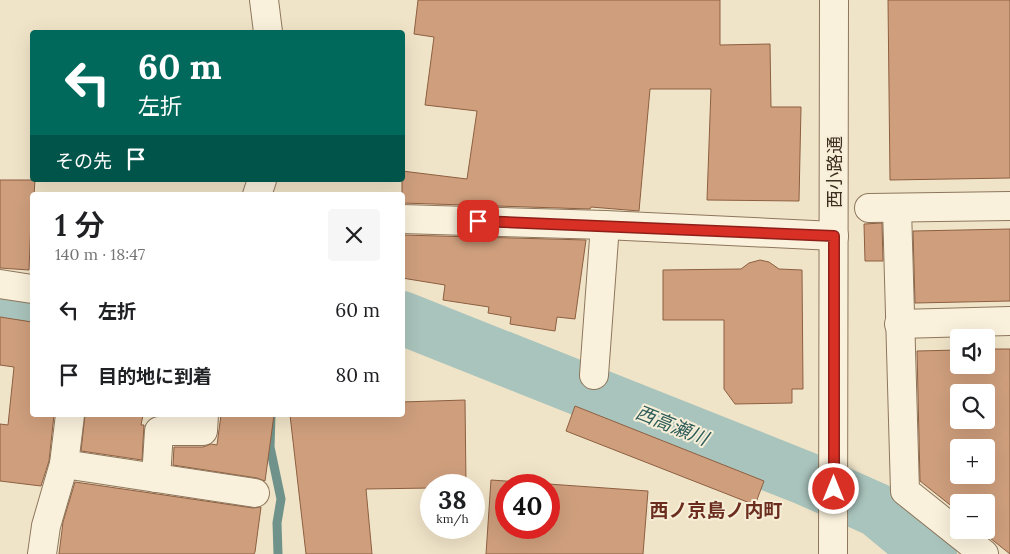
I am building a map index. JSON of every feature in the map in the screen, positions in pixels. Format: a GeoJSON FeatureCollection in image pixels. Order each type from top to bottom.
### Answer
{"type":"FeatureCollection","features":[{"type":"Feature","properties":{"kind":"street"},"geometry":{"type":"LineString","coordinates":[[264,0],[268,30]]}},
{"type":"Feature","properties":{"kind":"street","name":"西小路通"},"geometry":{"type":"LineString","coordinates":[[833,554],[834,0]]}},
{"type":"Feature","properties":{"kind":"street"},"geometry":{"type":"LineString","coordinates":[[870,208],[1010,206]]}},
{"type":"Feature","properties":{"kind":"street"},"geometry":{"type":"LineString","coordinates":[[897,208],[905,491],[984,554]]}},
{"type":"Feature","properties":{"kind":"street"},"geometry":{"type":"LineString","coordinates":[[405,219],[605,225],[834,236]]}},
{"type":"Feature","properties":{"kind":"street"},"geometry":{"type":"LineString","coordinates":[[594,375],[605,225]]}},
{"type":"Feature","properties":{"kind":"street"},"geometry":{"type":"LineString","coordinates":[[0,284],[30,288]]}},
{"type":"Feature","properties":{"kind":"street"},"geometry":{"type":"LineString","coordinates":[[899,324],[1010,321]]}},
{"type":"Feature","properties":{"kind":"street"},"geometry":{"type":"LineString","coordinates":[[42,554],[46,526],[64,464],[70,417]]}},
{"type":"Feature","properties":{"kind":"street"},"geometry":{"type":"LineString","coordinates":[[156,478],[159,430],[203,430],[204,417]]}},
{"type":"Feature","properties":{"kind":"street"},"geometry":{"type":"LineString","coordinates":[[64,464],[255,493]]}},
{"type":"Feature","properties":{"kind":"building"},"geometry":{"type":"Polygon","coordinates":[[[418,0],[720,0],[720,45],[770,44],[771,107],[801,107],[799,201],[707,200],[711,89],[650,89],[639,211],[591,207],[590,209],[405,203],[405,192],[402,192],[402,182],[405,182],[405,171],[467,179],[477,111],[425,105],[434,37],[414,34],[418,0]]]}},
{"type":"Feature","properties":{"kind":"building"},"geometry":{"type":"Polygon","coordinates":[[[888,0],[1010,0],[1010,178],[890,180],[888,0]]]}},
{"type":"Feature","properties":{"kind":"building"},"geometry":{"type":"Polygon","coordinates":[[[0,180],[30,180],[30,182],[35,182],[34,192],[30,192],[29,270],[0,268],[0,180]]]}},
{"type":"Feature","properties":{"kind":"building"},"geometry":{"type":"Polygon","coordinates":[[[882,223],[883,261],[865,261],[864,224],[882,223]]]}},
{"type":"Feature","properties":{"kind":"building"},"geometry":{"type":"Polygon","coordinates":[[[1010,229],[1010,301],[915,303],[913,231],[1010,229]]]}},
{"type":"Feature","properties":{"kind":"building"},"geometry":{"type":"Polygon","coordinates":[[[405,235],[586,240],[575,319],[557,317],[555,331],[510,324],[511,317],[488,313],[489,307],[443,300],[445,285],[405,278],[405,235]]]}},
{"type":"Feature","properties":{"kind":"building"},"geometry":{"type":"Polygon","coordinates":[[[760,260],[769,262],[779,269],[802,270],[803,389],[792,389],[792,403],[735,404],[724,389],[724,320],[663,320],[663,270],[741,269],[749,263],[760,260]]]}},
{"type":"Feature","properties":{"kind":"building"},"geometry":{"type":"Polygon","coordinates":[[[0,317],[30,322],[30,417],[54,417],[49,461],[41,486],[0,481],[0,424],[8,425],[14,367],[0,365],[0,317]]]}},
{"type":"Feature","properties":{"kind":"building"},"geometry":{"type":"Polygon","coordinates":[[[995,349],[1010,349],[1010,554],[991,539],[995,539],[995,494],[950,494],[950,505],[920,481],[917,351],[950,350],[950,374],[995,374],[995,349]]]}},
{"type":"Feature","properties":{"kind":"building"},"geometry":{"type":"Polygon","coordinates":[[[465,400],[466,474],[420,474],[420,488],[366,489],[372,554],[306,554],[290,417],[405,417],[405,402],[465,400]]]}},
{"type":"Feature","properties":{"kind":"building"},"geometry":{"type":"Polygon","coordinates":[[[575,406],[764,481],[755,505],[566,431],[575,406]]]}},
{"type":"Feature","properties":{"kind":"building"},"geometry":{"type":"Polygon","coordinates":[[[85,417],[143,417],[141,425],[144,425],[142,460],[81,451],[85,417]]]}},
{"type":"Feature","properties":{"kind":"building"},"geometry":{"type":"Polygon","coordinates":[[[221,417],[274,417],[265,481],[257,478],[173,465],[174,447],[217,445],[221,417]]]}},
{"type":"Feature","properties":{"kind":"building"},"geometry":{"type":"Polygon","coordinates":[[[491,480],[495,480],[495,539],[560,539],[560,485],[648,491],[643,554],[486,554],[491,480]]]}},
{"type":"Feature","properties":{"kind":"building"},"geometry":{"type":"Polygon","coordinates":[[[75,482],[253,508],[261,507],[255,552],[254,554],[59,554],[63,522],[75,482]]]}},
{"type":"Feature","properties":{"kind":"waterway","name":"西高瀬川"},"geometry":{"type":"LineString","coordinates":[[0,303],[30,306]]}},
{"type":"Feature","properties":{"kind":"waterway","name":"西高瀬川"},"geometry":{"type":"LineString","coordinates":[[405,319],[807,479],[877,510],[930,554]]}},
{"type":"Feature","properties":{"kind":"waterway"},"geometry":{"type":"LineString","coordinates":[[271,417],[270,447],[281,499],[277,523],[278,554]]}},
{"type":"Feature","properties":{"kind":"district","name":"西ノ京島ノ内町"},"geometry":{"type":"Point","coordinates":[716,510]}},
{"type":"Feature","properties":{"kind":"route"},"geometry":{"type":"LineString","coordinates":[[478,221],[834,236],[834,489]]}}]}
